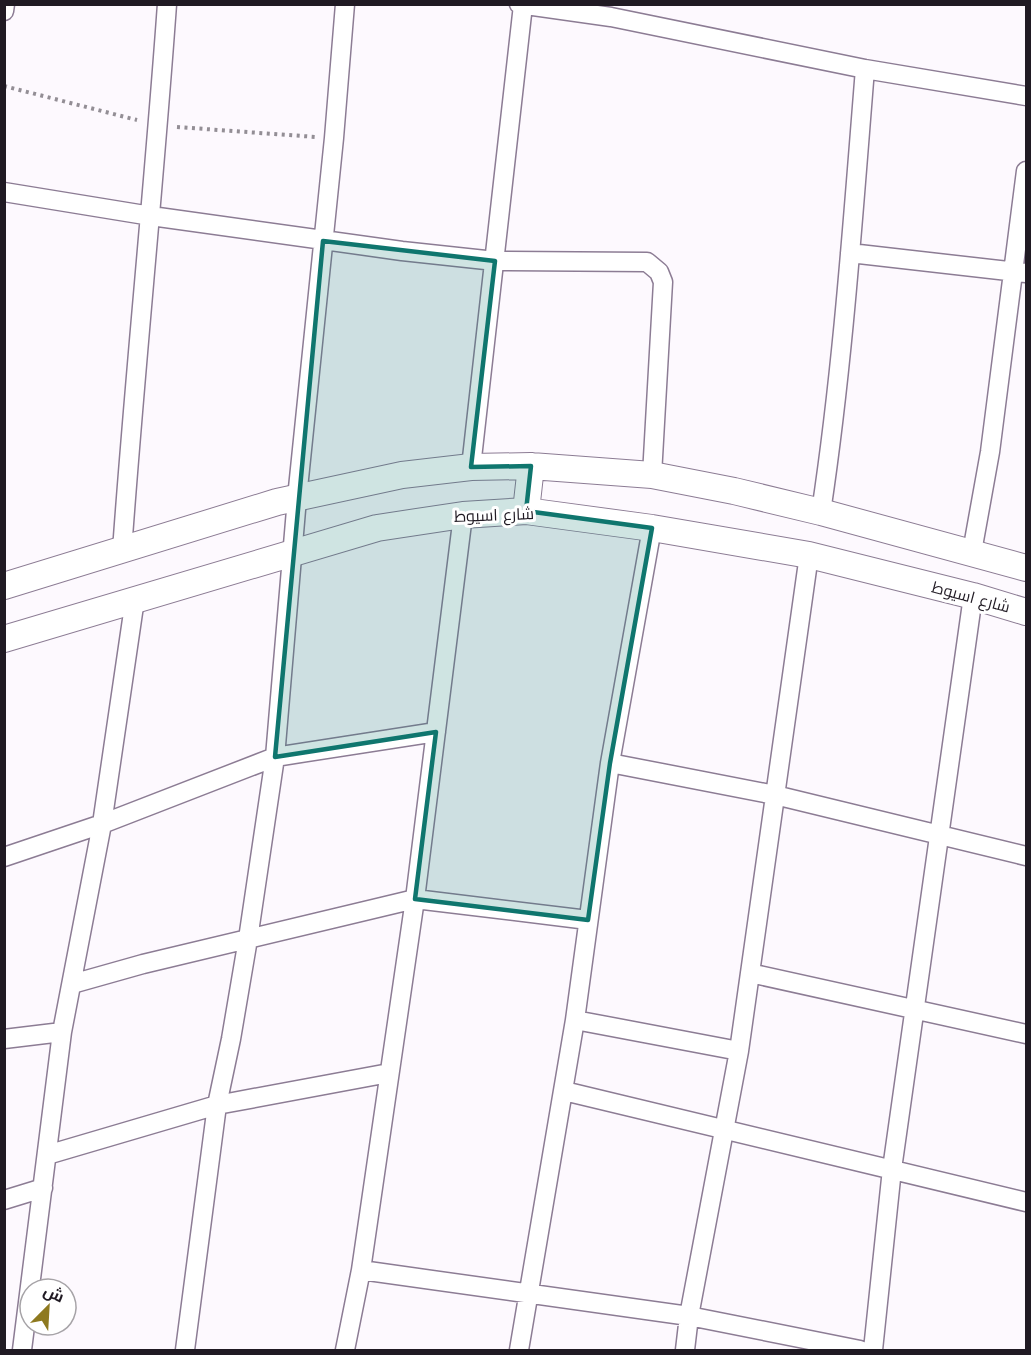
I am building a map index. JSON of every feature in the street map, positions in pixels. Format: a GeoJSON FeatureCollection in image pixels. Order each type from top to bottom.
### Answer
{"type":"FeatureCollection","features":[{"type":"Feature","properties":{"kind":"street"},"geometry":{"type":"LineString","coordinates":[[4,11],[5,4]]}},
{"type":"Feature","properties":{"kind":"street"},"geometry":{"type":"LineString","coordinates":[[122,551],[167,4]]}},
{"type":"Feature","properties":{"kind":"street"},"geometry":{"type":"LineString","coordinates":[[185,1350],[217,1105],[231,1040],[248,939],[275,758],[297,498],[334,138],[345,4]]}},
{"type":"Feature","properties":{"kind":"street"},"geometry":{"type":"LineString","coordinates":[[471,467],[521,5],[612,11],[865,69],[1026,96]]}},
{"type":"Feature","properties":{"kind":"street"},"geometry":{"type":"LineString","coordinates":[[821,512],[828,467],[850,253],[865,69]]}},
{"type":"Feature","properties":{"kind":"street"},"geometry":{"type":"LineString","coordinates":[[972,552],[1020,272],[1026,171]]}},
{"type":"Feature","properties":{"kind":"street"},"geometry":{"type":"LineString","coordinates":[[4,192],[323,241],[495,261],[641,261],[651,265],[659,272],[663,282],[652,475]]}},
{"type":"Feature","properties":{"kind":"street"},"geometry":{"type":"LineString","coordinates":[[850,253],[1020,272]]}},
{"type":"Feature","properties":{"kind":"street"},"geometry":{"type":"LineString","coordinates":[[4,586],[297,498],[402,475],[471,467],[531,466],[652,475],[734,491],[821,512],[1026,568]]}},
{"type":"Feature","properties":{"kind":"street"},"geometry":{"type":"LineString","coordinates":[[526,511],[531,466]]}},
{"type":"Feature","properties":{"kind":"street","name":"شارع اسيوط"},"geometry":{"type":"LineString","coordinates":[[4,639],[377,528],[462,515],[526,511],[652,528],[809,555],[1026,612]]}},
{"type":"Feature","properties":{"kind":"street"},"geometry":{"type":"LineString","coordinates":[[345,1350],[361,1270],[415,899],[462,515]]}},
{"type":"Feature","properties":{"kind":"street"},"geometry":{"type":"LineString","coordinates":[[519,1350],[564,1091],[610,763],[652,528]]}},
{"type":"Feature","properties":{"kind":"street"},"geometry":{"type":"LineString","coordinates":[[685,1350],[689,1316],[739,1051],[809,555]]}},
{"type":"Feature","properties":{"kind":"street"},"geometry":{"type":"LineString","coordinates":[[873,1350],[892,1169],[972,596]]}},
{"type":"Feature","properties":{"kind":"street"},"geometry":{"type":"LineString","coordinates":[[22,1350],[62,1032],[102,824],[135,599]]}},
{"type":"Feature","properties":{"kind":"street"},"geometry":{"type":"LineString","coordinates":[[4,857],[102,824],[275,758],[436,732]]}},
{"type":"Feature","properties":{"kind":"street"},"geometry":{"type":"LineString","coordinates":[[610,763],[775,795],[1026,856]]}},
{"type":"Feature","properties":{"kind":"street"},"geometry":{"type":"LineString","coordinates":[[72,984],[415,899],[588,920]]}},
{"type":"Feature","properties":{"kind":"street"},"geometry":{"type":"LineString","coordinates":[[750,973],[1026,1034]]}},
{"type":"Feature","properties":{"kind":"street"},"geometry":{"type":"LineString","coordinates":[[575,1020],[739,1051]]}},
{"type":"Feature","properties":{"kind":"street"},"geometry":{"type":"LineString","coordinates":[[4,1039],[62,1032]]}},
{"type":"Feature","properties":{"kind":"street"},"geometry":{"type":"LineString","coordinates":[[47,1155],[217,1105],[389,1074]]}},
{"type":"Feature","properties":{"kind":"street"},"geometry":{"type":"LineString","coordinates":[[564,1091],[1026,1202]]}},
{"type":"Feature","properties":{"kind":"street"},"geometry":{"type":"LineString","coordinates":[[4,1200],[43,1188]]}},
{"type":"Feature","properties":{"kind":"street"},"geometry":{"type":"LineString","coordinates":[[361,1270],[689,1316],[860,1350]]}},
{"type":"Feature","properties":{"kind":"path"},"geometry":{"type":"LineString","coordinates":[[4,86],[158,126],[334,138]]}},
{"type":"Feature","properties":{"kind":"highlighted area"},"geometry":{"type":"Polygon","coordinates":[[[323,241],[495,261],[471,467],[531,466],[526,511],[652,528],[610,763],[588,920],[415,899],[436,732],[275,757],[323,241]]]}}]}
